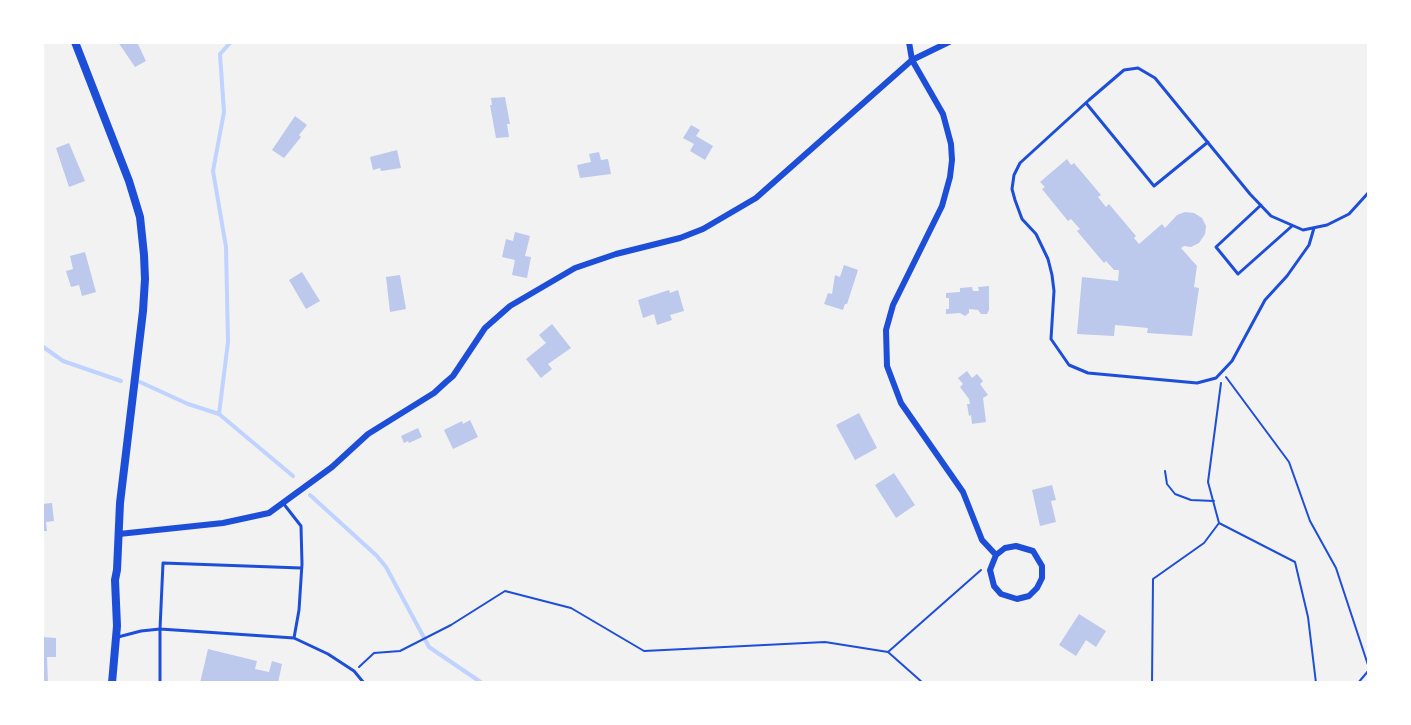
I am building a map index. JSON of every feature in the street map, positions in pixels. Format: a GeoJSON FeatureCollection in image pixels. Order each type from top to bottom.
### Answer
{"type":"FeatureCollection","features":[{"type":"Feature","properties":{"kind":"street"},"geometry":{"type":"LineString","coordinates":[[75,42],[129,181],[143,234],[146,279],[124,464],[115,580],[116,638],[112,683]]}},
{"type":"Feature","properties":{"kind":"street"},"geometry":{"type":"LineString","coordinates":[[909,42],[912,60],[943,114],[951,144],[952,160],[942,206],[893,305],[886,330],[887,366],[902,403],[963,492],[982,540],[995,557]]}},
{"type":"Feature","properties":{"kind":"street"},"geometry":{"type":"LineString","coordinates":[[119,534],[194,527],[269,513],[332,467],[368,434],[434,393],[453,376],[485,328],[510,306],[575,268],[680,238],[703,229],[756,198],[912,60],[949,42]]}},
{"type":"Feature","properties":{"kind":"street"},"geometry":{"type":"LineString","coordinates":[[1016,546],[1033,551],[1042,566],[1042,578],[1037,588],[1023,598],[1011,599],[1001,594],[991,581],[990,570],[995,557],[1005,548],[1016,546]]}},
{"type":"Feature","properties":{"kind":"lane"},"geometry":{"type":"LineString","coordinates":[[1314,228],[1309,245],[1287,276],[1265,300],[1232,361],[1216,378],[1197,383],[1088,373],[1070,365],[1051,339],[1054,291],[1050,267],[1036,234],[1022,219],[1015,200],[1014,175],[1020,164],[1124,70],[1138,68],[1155,78],[1271,216],[1303,230],[1327,225],[1348,214],[1369,192]]}},
{"type":"Feature","properties":{"kind":"lane"},"geometry":{"type":"LineString","coordinates":[[1086,103],[1154,186],[1208,142]]}},
{"type":"Feature","properties":{"kind":"lane"},"geometry":{"type":"LineString","coordinates":[[1261,205],[1216,247],[1238,274],[1293,225]]}},
{"type":"Feature","properties":{"kind":"lane"},"geometry":{"type":"LineString","coordinates":[[283,502],[301,526],[299,610],[294,638]]}},
{"type":"Feature","properties":{"kind":"lane"},"geometry":{"type":"LineString","coordinates":[[160,683],[163,563],[301,568]]}},
{"type":"Feature","properties":{"kind":"lane"},"geometry":{"type":"LineString","coordinates":[[116,638],[141,631],[160,629],[294,638],[328,654],[354,671],[364,683]]}},
{"type":"Feature","properties":{"kind":"path"},"geometry":{"type":"LineString","coordinates":[[1222,371],[1208,482],[1220,523],[1295,562],[1308,617],[1316,683]]}},
{"type":"Feature","properties":{"kind":"path"},"geometry":{"type":"LineString","coordinates":[[1222,371],[1288,462],[1310,520],[1336,568],[1369,669],[1358,683]]}},
{"type":"Feature","properties":{"kind":"path"},"geometry":{"type":"LineString","coordinates":[[1165,471],[1167,484],[1174,494],[1191,500],[1214,501]]}},
{"type":"Feature","properties":{"kind":"path"},"geometry":{"type":"LineString","coordinates":[[1152,683],[1153,579],[1204,543],[1220,523]]}},
{"type":"Feature","properties":{"kind":"path"},"geometry":{"type":"LineString","coordinates":[[888,652],[995,557]]}},
{"type":"Feature","properties":{"kind":"path"},"geometry":{"type":"LineString","coordinates":[[354,671],[374,653],[400,651],[451,625],[505,591],[572,608],[645,651],[825,642],[888,652],[923,683]]}},
{"type":"Feature","properties":{"kind":"building"},"geometry":{"type":"Polygon","coordinates":[[[118,42],[137,42],[146,61],[135,67],[118,42]]]}},
{"type":"Feature","properties":{"kind":"building"},"geometry":{"type":"Polygon","coordinates":[[[505,97],[510,124],[507,124],[509,137],[496,138],[490,105],[492,105],[491,98],[505,97]]]}},
{"type":"Feature","properties":{"kind":"building"},"geometry":{"type":"Polygon","coordinates":[[[295,116],[307,125],[299,135],[301,137],[284,158],[272,150],[295,116]]]}},
{"type":"Feature","properties":{"kind":"building"},"geometry":{"type":"Polygon","coordinates":[[[691,125],[700,130],[696,136],[713,146],[705,160],[690,151],[694,144],[683,138],[691,125]]]}},
{"type":"Feature","properties":{"kind":"building"},"geometry":{"type":"Polygon","coordinates":[[[69,143],[85,181],[69,187],[56,148],[69,143]]]}},
{"type":"Feature","properties":{"kind":"building"},"geometry":{"type":"Polygon","coordinates":[[[397,150],[401,168],[373,170],[370,157],[397,150]]]}},
{"type":"Feature","properties":{"kind":"building"},"geometry":{"type":"Polygon","coordinates":[[[599,152],[601,160],[608,159],[611,174],[580,178],[577,165],[591,162],[589,154],[599,152]]]}},
{"type":"Feature","properties":{"kind":"building"},"geometry":{"type":"Polygon","coordinates":[[[1067,159],[1071,165],[1074,163],[1101,195],[1098,197],[1106,207],[1109,204],[1136,236],[1134,238],[1139,244],[1162,224],[1165,228],[1177,215],[1185,212],[1194,213],[1202,218],[1206,226],[1205,234],[1199,243],[1181,248],[1197,266],[1194,287],[1199,288],[1192,336],[1147,333],[1148,328],[1115,325],[1114,336],[1077,334],[1082,277],[1118,281],[1119,270],[1114,270],[1106,261],[1104,263],[1077,231],[1080,229],[1071,219],[1068,221],[1042,189],[1045,187],[1040,182],[1067,159]]]}},
{"type":"Feature","properties":{"kind":"building"},"geometry":{"type":"Polygon","coordinates":[[[515,232],[530,236],[525,256],[531,257],[527,278],[512,275],[515,260],[502,257],[506,239],[513,241],[515,232]]]}},
{"type":"Feature","properties":{"kind":"building"},"geometry":{"type":"Polygon","coordinates":[[[85,252],[96,292],[82,296],[79,285],[71,287],[66,271],[73,269],[70,256],[85,252]]]}},
{"type":"Feature","properties":{"kind":"building"},"geometry":{"type":"Polygon","coordinates":[[[844,265],[858,270],[843,310],[824,304],[828,293],[832,294],[835,275],[840,277],[844,265]]]}},
{"type":"Feature","properties":{"kind":"building"},"geometry":{"type":"Polygon","coordinates":[[[302,272],[320,301],[306,309],[289,280],[302,272]]]}},
{"type":"Feature","properties":{"kind":"building"},"geometry":{"type":"Polygon","coordinates":[[[400,275],[406,309],[390,312],[386,277],[400,275]]]}},
{"type":"Feature","properties":{"kind":"building"},"geometry":{"type":"Polygon","coordinates":[[[989,286],[987,314],[969,309],[969,313],[965,316],[960,313],[946,314],[946,309],[949,309],[949,298],[946,298],[946,293],[960,292],[960,288],[972,287],[973,291],[979,291],[978,287],[989,286]]]}},
{"type":"Feature","properties":{"kind":"building"},"geometry":{"type":"Polygon","coordinates":[[[669,290],[670,293],[678,290],[684,311],[670,315],[672,320],[657,325],[654,314],[643,318],[638,300],[669,290]]]}},
{"type":"Feature","properties":{"kind":"building"},"geometry":{"type":"Polygon","coordinates":[[[552,324],[571,348],[548,364],[552,369],[541,378],[526,359],[546,343],[539,335],[552,324]]]}},
{"type":"Feature","properties":{"kind":"building"},"geometry":{"type":"Polygon","coordinates":[[[967,371],[972,378],[977,374],[983,381],[980,384],[988,395],[983,398],[986,422],[972,424],[971,415],[969,416],[967,404],[970,404],[969,399],[960,387],[963,384],[958,378],[967,371]]]}},
{"type":"Feature","properties":{"kind":"building"},"geometry":{"type":"Polygon","coordinates":[[[859,413],[877,448],[855,460],[836,425],[859,413]]]}},
{"type":"Feature","properties":{"kind":"building"},"geometry":{"type":"Polygon","coordinates":[[[470,420],[478,437],[453,449],[444,430],[462,421],[463,424],[470,420]]]}},
{"type":"Feature","properties":{"kind":"building"},"geometry":{"type":"Polygon","coordinates":[[[418,428],[422,437],[404,443],[401,436],[418,428]]]}},
{"type":"Feature","properties":{"kind":"building"},"geometry":{"type":"Polygon","coordinates":[[[894,473],[915,505],[896,518],[875,485],[894,473]]]}},
{"type":"Feature","properties":{"kind":"building"},"geometry":{"type":"Polygon","coordinates":[[[1052,485],[1056,500],[1051,501],[1056,522],[1040,526],[1032,490],[1052,485]]]}},
{"type":"Feature","properties":{"kind":"building"},"geometry":{"type":"Polygon","coordinates":[[[52,503],[54,521],[46,522],[47,531],[42,531],[42,504],[52,503]]]}},
{"type":"Feature","properties":{"kind":"building"},"geometry":{"type":"Polygon","coordinates":[[[1079,614],[1106,631],[1096,647],[1086,640],[1076,656],[1059,645],[1079,614]]]}},
{"type":"Feature","properties":{"kind":"building"},"geometry":{"type":"Polygon","coordinates":[[[42,637],[56,638],[56,657],[47,657],[48,683],[42,683],[42,637]]]}},
{"type":"Feature","properties":{"kind":"building"},"geometry":{"type":"Polygon","coordinates":[[[208,649],[257,661],[255,669],[269,672],[272,661],[282,664],[278,683],[200,683],[208,649]]]}},
{"type":"Feature","properties":{"kind":"waterway"},"geometry":{"type":"LineString","coordinates":[[219,414],[228,342],[226,247],[213,171],[224,112],[220,54],[231,42]]}},
{"type":"Feature","properties":{"kind":"waterway"},"geometry":{"type":"LineString","coordinates":[[603,42],[608,42]]}},
{"type":"Feature","properties":{"kind":"waterway"},"geometry":{"type":"LineString","coordinates":[[42,346],[63,361],[121,381]]}},
{"type":"Feature","properties":{"kind":"waterway"},"geometry":{"type":"LineString","coordinates":[[140,382],[188,404],[219,414],[293,476]]}},
{"type":"Feature","properties":{"kind":"waterway"},"geometry":{"type":"LineString","coordinates":[[310,495],[386,567],[429,647],[482,683]]}}]}
